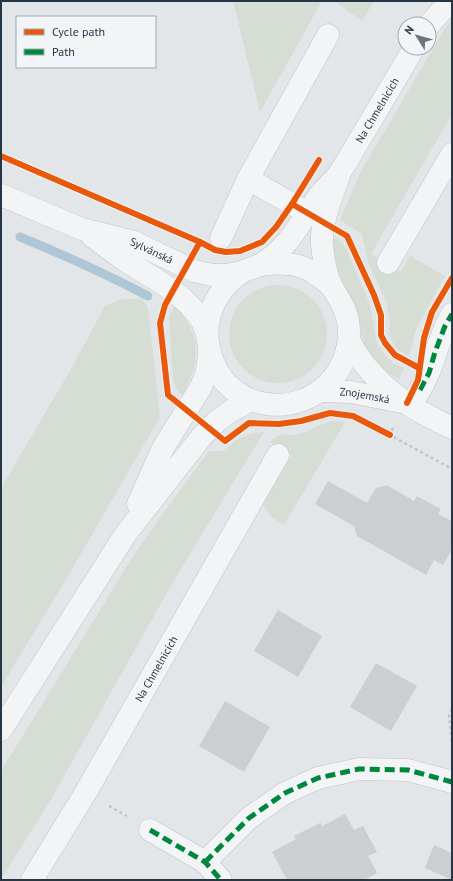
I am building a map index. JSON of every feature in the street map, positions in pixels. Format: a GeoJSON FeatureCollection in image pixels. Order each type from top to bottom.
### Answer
{"type":"FeatureCollection","features":[{"type":"Feature","properties":{"kind":"street"},"geometry":{"type":"LineString","coordinates":[[432,16],[439,1]]}},
{"type":"Feature","properties":{"kind":"street"},"geometry":{"type":"LineString","coordinates":[[436,16],[450,1]]}},
{"type":"Feature","properties":{"kind":"street"},"geometry":{"type":"LineString","coordinates":[[221,238],[248,179],[328,35]]}},
{"type":"Feature","properties":{"kind":"street","name":"Na Chmelnicích"},"geometry":{"type":"LineString","coordinates":[[125,534],[163,448],[201,387],[207,371],[209,316],[216,300],[227,284],[273,256],[301,225],[319,196],[340,173],[409,56]]}},
{"type":"Feature","properties":{"kind":"street"},"geometry":{"type":"LineString","coordinates":[[388,263],[452,154]]}},
{"type":"Feature","properties":{"kind":"street","name":"Na Chmelnicích"},"geometry":{"type":"LineString","coordinates":[[331,286],[326,269],[322,242],[326,216],[340,173]]}},
{"type":"Feature","properties":{"kind":"street"},"geometry":{"type":"LineString","coordinates":[[248,179],[308,213]]}},
{"type":"Feature","properties":{"kind":"street","name":"Sylvánská"},"geometry":{"type":"LineString","coordinates":[[1,194],[82,230],[156,279],[194,310],[202,321],[208,343]]}},
{"type":"Feature","properties":{"kind":"street","name":"Sylvánská"},"geometry":{"type":"LineString","coordinates":[[82,230],[134,242],[194,271],[212,275],[225,275],[251,268]]}},
{"type":"Feature","properties":{"kind":"street","name":"Na Chmelnicích"},"geometry":{"type":"LineString","coordinates":[[208,343],[216,369],[227,384],[238,393],[251,400],[266,404],[280,405],[295,403],[308,398],[321,391],[332,380],[340,368],[349,340],[348,320],[342,302],[331,286],[316,273],[298,265],[280,263],[251,268]]}},
{"type":"Feature","properties":{"kind":"street"},"geometry":{"type":"LineString","coordinates":[[409,404],[428,373],[445,326],[452,314]]}},
{"type":"Feature","properties":{"kind":"street","name":"Znojemská"},"geometry":{"type":"LineString","coordinates":[[349,340],[358,356],[385,385],[409,404],[452,428]]}},
{"type":"Feature","properties":{"kind":"street","name":"Znojemská"},"geometry":{"type":"LineString","coordinates":[[321,391],[351,392],[409,404]]}},
{"type":"Feature","properties":{"kind":"street","name":"Na Chmelnicích"},"geometry":{"type":"LineString","coordinates":[[1,730],[125,534],[202,436],[230,411],[251,400]]}},
{"type":"Feature","properties":{"kind":"street","name":"Na Chmelnicích"},"geometry":{"type":"LineString","coordinates":[[32,880],[90,785],[278,455]]}},
{"type":"Feature","properties":{"kind":"street"},"geometry":{"type":"LineString","coordinates":[[205,862],[249,818],[285,793],[318,778],[359,769],[408,770],[452,782]]}},
{"type":"Feature","properties":{"kind":"street"},"geometry":{"type":"LineString","coordinates":[[150,830],[205,862],[221,880]]}},
{"type":"Feature","properties":{"kind":"path"},"geometry":{"type":"LineString","coordinates":[[409,404],[387,434],[452,469]]}},
{"type":"Feature","properties":{"kind":"path"},"geometry":{"type":"LineString","coordinates":[[452,709],[449,715],[452,744]]}},
{"type":"Feature","properties":{"kind":"shaded area"},"geometry":{"type":"Polygon","coordinates":[[[233,1],[322,1],[260,112],[233,1]]]}},
{"type":"Feature","properties":{"kind":"shaded area"},"geometry":{"type":"Polygon","coordinates":[[[334,1],[374,1],[362,21],[334,1]]]}},
{"type":"Feature","properties":{"kind":"shaded area"},"geometry":{"type":"Polygon","coordinates":[[[452,19],[452,114],[371,254],[401,272],[410,256],[445,276],[416,329],[409,356],[397,349],[392,341],[389,333],[390,325],[387,303],[368,262],[362,234],[340,220],[360,173],[429,56],[437,56],[437,42],[452,19]]]}},
{"type":"Feature","properties":{"kind":"shaded area"},"geometry":{"type":"Polygon","coordinates":[[[333,238],[338,240],[346,248],[369,302],[377,343],[384,354],[393,363],[404,368],[399,379],[382,369],[372,358],[364,344],[354,303],[338,273],[333,238]]]}},
{"type":"Feature","properties":{"kind":"shaded area"},"geometry":{"type":"Polygon","coordinates":[[[278,285],[297,289],[313,299],[323,315],[327,334],[323,353],[313,369],[297,379],[278,383],[259,379],[243,369],[233,353],[229,334],[233,315],[243,299],[259,289],[278,285]]]}},
{"type":"Feature","properties":{"kind":"shaded area"},"geometry":{"type":"Polygon","coordinates":[[[142,298],[148,308],[160,417],[68,576],[1,687],[1,488],[74,364],[105,306],[119,300],[142,298]]]}},
{"type":"Feature","properties":{"kind":"shaded area"},"geometry":{"type":"Polygon","coordinates":[[[175,305],[184,316],[190,327],[196,348],[193,370],[183,395],[176,388],[173,379],[169,319],[175,305]]]}},
{"type":"Feature","properties":{"kind":"shaded area"},"geometry":{"type":"Polygon","coordinates":[[[332,421],[345,422],[284,525],[271,517],[263,504],[292,455],[270,442],[279,435],[299,434],[332,421]]]}},
{"type":"Feature","properties":{"kind":"shaded area"},"geometry":{"type":"Polygon","coordinates":[[[264,432],[173,582],[49,803],[1,879],[1,771],[132,558],[209,451],[223,451],[239,438],[264,432]]]}},
{"type":"Feature","properties":{"kind":"building"},"geometry":{"type":"Polygon","coordinates":[[[328,481],[367,503],[376,488],[387,485],[414,501],[417,496],[441,509],[438,514],[452,521],[452,549],[443,565],[434,560],[426,575],[357,536],[354,526],[315,504],[328,481]]]}},
{"type":"Feature","properties":{"kind":"building"},"geometry":{"type":"Polygon","coordinates":[[[278,610],[322,636],[298,677],[254,651],[278,610]]]}},
{"type":"Feature","properties":{"kind":"building"},"geometry":{"type":"Polygon","coordinates":[[[376,663],[417,686],[391,731],[350,707],[376,663]]]}},
{"type":"Feature","properties":{"kind":"building"},"geometry":{"type":"Polygon","coordinates":[[[225,701],[270,727],[244,772],[199,746],[225,701]]]}},
{"type":"Feature","properties":{"kind":"building"},"geometry":{"type":"Polygon","coordinates":[[[345,814],[354,830],[363,826],[377,852],[368,856],[377,873],[364,880],[287,880],[272,852],[296,839],[294,836],[320,823],[322,826],[345,814]]]}},
{"type":"Feature","properties":{"kind":"building"},"geometry":{"type":"Polygon","coordinates":[[[434,845],[452,853],[452,880],[425,868],[434,845]]]}},
{"type":"Feature","properties":{"kind":"waterway"},"geometry":{"type":"LineString","coordinates":[[20,237],[85,265],[148,296]]}},
{"type":"Feature","properties":{"kind":"marked path"},"geometry":{"type":"LineString","coordinates":[[420,390],[429,373],[445,326],[452,314]]}},
{"type":"Feature","properties":{"kind":"marked path"},"geometry":{"type":"LineString","coordinates":[[205,862],[249,818],[285,793],[318,778],[359,769],[408,770],[452,782]]}},
{"type":"Feature","properties":{"kind":"marked path"},"geometry":{"type":"LineString","coordinates":[[150,830],[205,862],[221,880]]}},
{"type":"Feature","properties":{"kind":"cycle path"},"geometry":{"type":"LineString","coordinates":[[1,156],[200,242],[215,250],[226,252],[240,251],[262,242],[276,227],[292,204],[319,160]]}},
{"type":"Feature","properties":{"kind":"cycle path"},"geometry":{"type":"LineString","coordinates":[[292,204],[347,236],[374,295],[381,315],[381,335],[385,343],[395,355],[419,368]]}},
{"type":"Feature","properties":{"kind":"cycle path"},"geometry":{"type":"LineString","coordinates":[[200,242],[165,305],[160,323],[168,395],[225,441],[249,423],[279,424],[301,421],[330,413],[353,416],[390,435]]}},
{"type":"Feature","properties":{"kind":"cycle path"},"geometry":{"type":"LineString","coordinates":[[407,403],[418,380],[424,338],[432,312],[452,278]]}}]}
